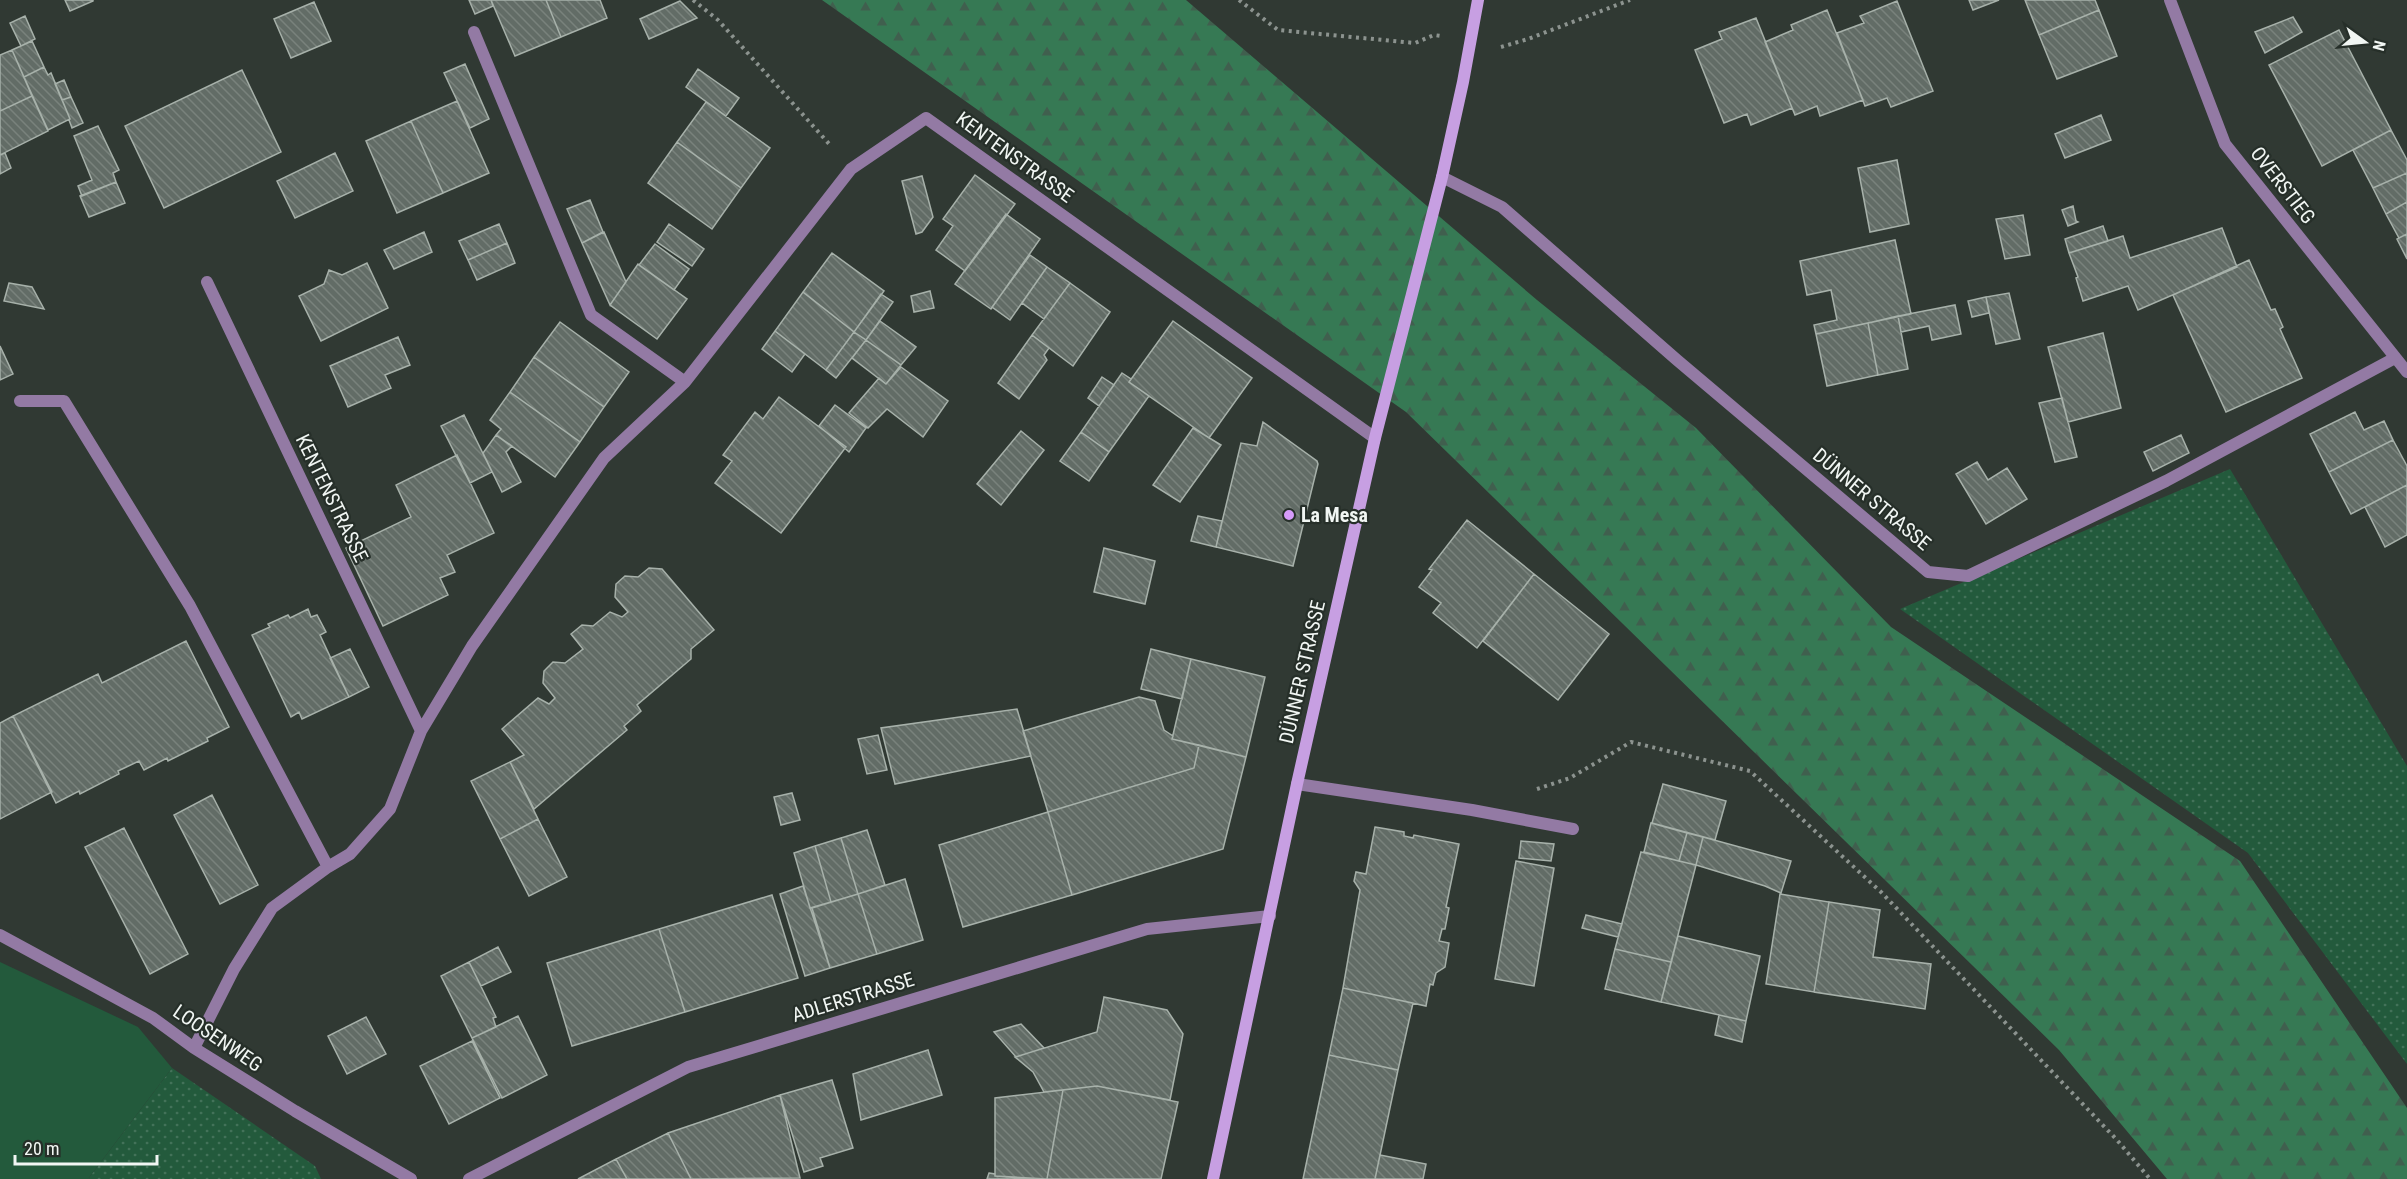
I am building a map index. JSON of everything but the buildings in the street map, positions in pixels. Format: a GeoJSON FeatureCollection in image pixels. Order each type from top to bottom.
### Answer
{"type":"FeatureCollection","features":[{"type":"Feature","properties":{"kind":"street","name":"DÜNNER STRASSE"},"geometry":{"type":"LineString","coordinates":[[1213,1179],[1297,784],[1375,438],[1442,177],[1478,0]]}},
{"type":"Feature","properties":{"kind":"street","name":"OVERSTIEG"},"geometry":{"type":"LineString","coordinates":[[2169,0],[2225,144],[2407,372]]}},
{"type":"Feature","properties":{"kind":"street"},"geometry":{"type":"LineString","coordinates":[[474,32],[591,315],[685,382]]}},
{"type":"Feature","properties":{"kind":"street","name":"KENTENSTRASSE"},"geometry":{"type":"LineString","coordinates":[[194,1048],[234,969],[272,908],[328,867],[350,854],[390,808],[421,730],[472,646],[604,458],[685,382],[851,169],[926,117],[1375,438]]}},
{"type":"Feature","properties":{"kind":"street","name":"DÜNNER STRASSE"},"geometry":{"type":"LineString","coordinates":[[1442,177],[1502,207],[1677,360],[1928,572],[1968,576],[2166,481],[2395,358]]}},
{"type":"Feature","properties":{"kind":"street","name":"KENTENSTRASSE"},"geometry":{"type":"LineString","coordinates":[[207,282],[421,730]]}},
{"type":"Feature","properties":{"kind":"street"},"geometry":{"type":"LineString","coordinates":[[20,401],[64,401],[190,606],[328,867]]}},
{"type":"Feature","properties":{"kind":"street"},"geometry":{"type":"LineString","coordinates":[[1297,784],[1472,810],[1573,830]]}},
{"type":"Feature","properties":{"kind":"street","name":"ADLERSTRASSE"},"geometry":{"type":"LineString","coordinates":[[469,1179],[688,1067],[1147,928],[1270,916]]}},
{"type":"Feature","properties":{"kind":"street","name":"LOOSENWEG"},"geometry":{"type":"LineString","coordinates":[[0,935],[153,1017],[194,1048],[294,1111],[411,1179]]}},
{"type":"Feature","properties":{"kind":"path"},"geometry":{"type":"LineString","coordinates":[[693,0],[718,20],[851,169]]}},
{"type":"Feature","properties":{"kind":"path"},"geometry":{"type":"LineString","coordinates":[[1239,0],[1278,30],[1414,43],[1434,35],[1501,47],[1630,0]]}},
{"type":"Feature","properties":{"kind":"path"},"geometry":{"type":"LineString","coordinates":[[1527,792],[1570,778],[1630,742],[1750,771],[1890,902],[2110,1132],[2150,1179]]}},
{"type":"Feature","properties":{"kind":"green space"},"geometry":{"type":"Polygon","coordinates":[[[822,0],[1186,0],[1537,300],[1696,428],[1891,627],[2240,861],[2407,1108],[2407,1179],[2167,1179],[2059,1050],[1406,412],[822,0]]]}},
{"type":"Feature","properties":{"kind":"green space"},"geometry":{"type":"Polygon","coordinates":[[[2230,469],[2407,766],[2407,1064],[2248,853],[1900,609],[2230,469]]]}},
{"type":"Feature","properties":{"kind":"green space"},"geometry":{"type":"Polygon","coordinates":[[[0,962],[138,1027],[172,1068],[88,1179],[0,1179],[0,962]]]}},
{"type":"Feature","properties":{"kind":"green space"},"geometry":{"type":"Polygon","coordinates":[[[172,1068],[315,1166],[321,1179],[88,1179],[172,1068]]]}},
{"type":"Feature","properties":{"kind":"place","name":"La Mesa"},"geometry":{"type":"Point","coordinates":[1289,515]}}]}
